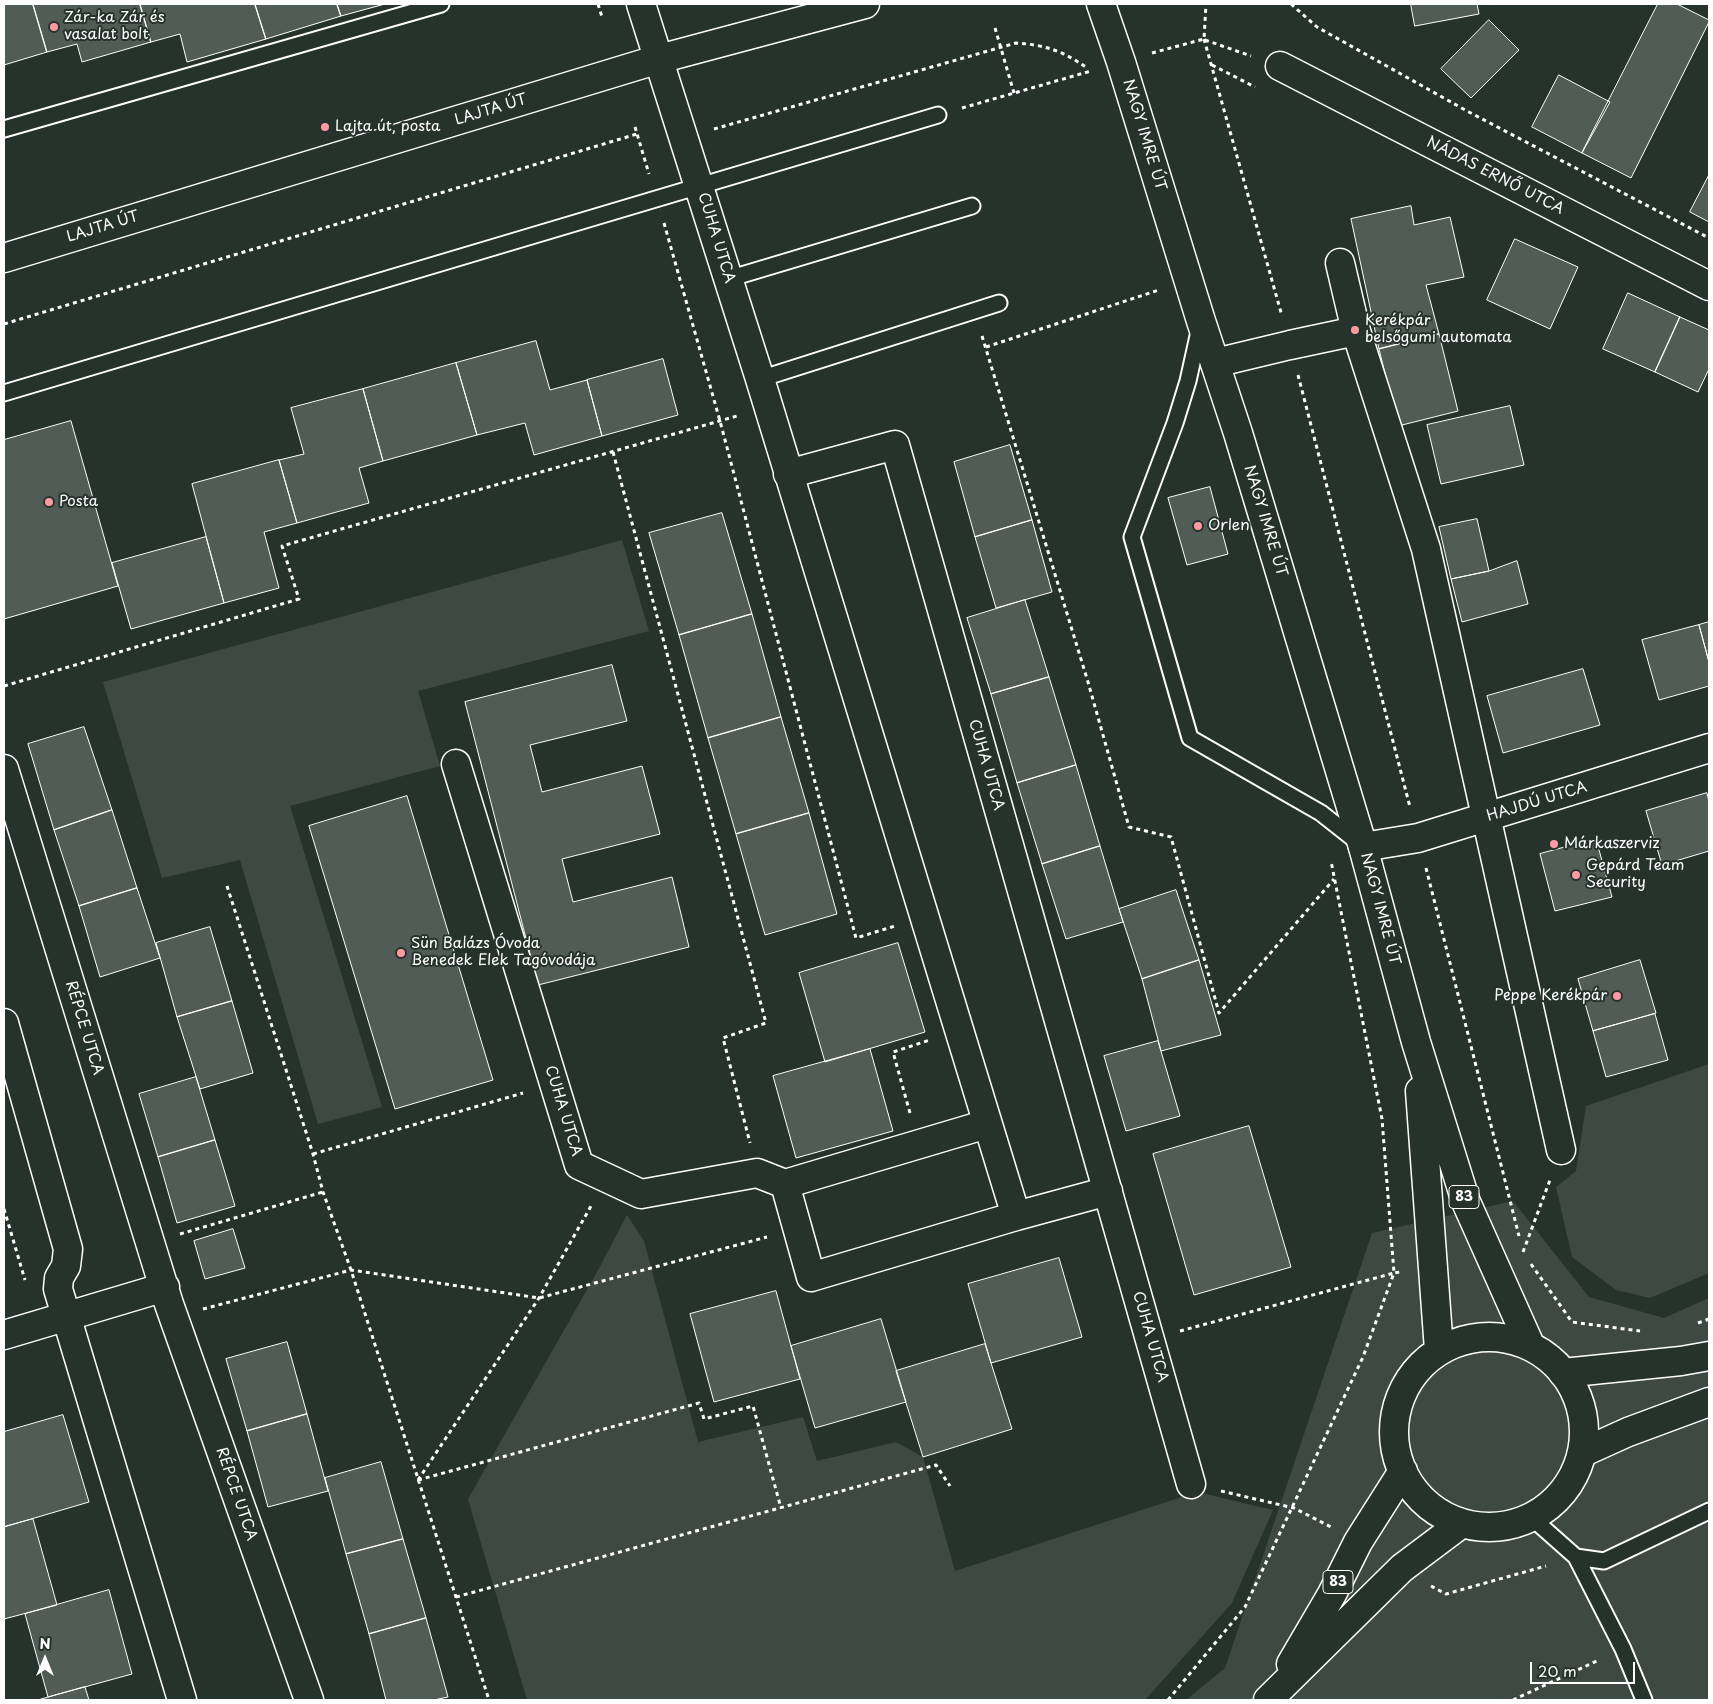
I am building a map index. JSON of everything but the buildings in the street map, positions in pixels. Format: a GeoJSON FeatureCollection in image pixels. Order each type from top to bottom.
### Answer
{"type":"FeatureCollection","features":[{"type":"Feature","properties":{"kind":"street","name":"CUHA UTCA"},"geometry":{"type":"LineString","coordinates":[[641,4],[760,379],[1016,1216]]}},
{"type":"Feature","properties":{"kind":"street","name":"LAJTA ÚT"},"geometry":{"type":"LineString","coordinates":[[4,258],[659,59],[865,4]]}},
{"type":"Feature","properties":{"kind":"street","name":"NAGY IMRE ÚT"},"geometry":{"type":"LineString","coordinates":[[1101,4],[1238,432],[1363,847],[1416,1042],[1466,1202],[1530,1345]]}},
{"type":"Feature","properties":{"kind":"street","name":"NÁDAS ERNŐ UTCA"},"geometry":{"type":"LineString","coordinates":[[1280,66],[1709,286]]}},
{"type":"Feature","properties":{"kind":"street"},"geometry":{"type":"LineString","coordinates":[[1340,263],[1356,331],[1426,549],[1561,1150]]}},
{"type":"Feature","properties":{"kind":"street"},"geometry":{"type":"LineString","coordinates":[[1215,363],[1356,331]]}},
{"type":"Feature","properties":{"kind":"street","name":"CUHA UTCA"},"geometry":{"type":"LineString","coordinates":[[788,474],[895,445],[1191,1484]]}},
{"type":"Feature","properties":{"kind":"street","name":"HAJDÚ UTCA"},"geometry":{"type":"LineString","coordinates":[[1363,847],[1418,838],[1709,748]]}},
{"type":"Feature","properties":{"kind":"street","name":"CUHA UTCA"},"geometry":{"type":"LineString","coordinates":[[456,764],[580,1165],[641,1194],[757,1173]]}},
{"type":"Feature","properties":{"kind":"street","name":"RÉPCE UTCA"},"geometry":{"type":"LineString","coordinates":[[4,769],[174,1317],[309,1700]]}},
{"type":"Feature","properties":{"kind":"street"},"geometry":{"type":"LineString","coordinates":[[4,1023],[68,1249],[66,1266],[59,1278],[58,1289],[182,1700]]}},
{"type":"Feature","properties":{"kind":"street","name":"NAGY IMRE ÚT"},"geometry":{"type":"LineString","coordinates":[[1416,1042],[1439,1350]]}},
{"type":"Feature","properties":{"kind":"street"},"geometry":{"type":"LineString","coordinates":[[757,1173],[785,1184],[988,1124]]}},
{"type":"Feature","properties":{"kind":"street"},"geometry":{"type":"LineString","coordinates":[[785,1184],[811,1277],[1016,1216],[1108,1191]]}},
{"type":"Feature","properties":{"kind":"street"},"geometry":{"type":"LineString","coordinates":[[4,1335],[165,1287]]}},
{"type":"Feature","properties":{"kind":"street","name":"83"},"geometry":{"type":"LineString","coordinates":[[1499,1336],[1530,1345],[1555,1363],[1563,1373],[1574,1388],[1584,1418],[1586,1451],[1572,1479],[1552,1504],[1532,1518],[1494,1527],[1462,1523],[1434,1510],[1411,1487],[1397,1460],[1393,1428],[1399,1397],[1415,1370],[1439,1350],[1468,1338],[1499,1336]]}},
{"type":"Feature","properties":{"kind":"street"},"geometry":{"type":"LineString","coordinates":[[1563,1373],[1709,1356]]}},
{"type":"Feature","properties":{"kind":"street"},"geometry":{"type":"LineString","coordinates":[[1586,1451],[1628,1432],[1709,1402]]}},
{"type":"Feature","properties":{"kind":"street","name":"83"},"geometry":{"type":"LineString","coordinates":[[1271,1697],[1332,1594],[1358,1542],[1403,1471]]}},
{"type":"Feature","properties":{"kind":"street","name":"83"},"geometry":{"type":"LineString","coordinates":[[1271,1697],[1402,1568],[1462,1523]]}},
{"type":"Feature","properties":{"kind":"lane"},"geometry":{"type":"LineString","coordinates":[[4,128],[441,4]]}},
{"type":"Feature","properties":{"kind":"lane"},"geometry":{"type":"LineString","coordinates":[[4,393],[938,115]]}},
{"type":"Feature","properties":{"kind":"lane"},"geometry":{"type":"LineString","coordinates":[[728,279],[972,206]]}},
{"type":"Feature","properties":{"kind":"lane"},"geometry":{"type":"LineString","coordinates":[[760,379],[998,303]]}},
{"type":"Feature","properties":{"kind":"lane"},"geometry":{"type":"LineString","coordinates":[[1201,321],[1188,381],[1175,423],[1132,537],[1190,738],[1321,813],[1363,847]]}},
{"type":"Feature","properties":{"kind":"lane"},"geometry":{"type":"LineString","coordinates":[[1576,1557],[1604,1561],[1709,1511]]}},
{"type":"Feature","properties":{"kind":"lane"},"geometry":{"type":"LineString","coordinates":[[1532,1518],[1576,1557],[1623,1649],[1644,1700]]}},
{"type":"Feature","properties":{"kind":"path"},"geometry":{"type":"LineString","coordinates":[[598,4],[602,17]]}},
{"type":"Feature","properties":{"kind":"path"},"geometry":{"type":"LineString","coordinates":[[1206,4],[1204,39],[1290,345],[1523,1252],[1572,1322],[1640,1331]]}},
{"type":"Feature","properties":{"kind":"path"},"geometry":{"type":"LineString","coordinates":[[1291,4],[1317,27],[1450,102],[1709,238]]}},
{"type":"Feature","properties":{"kind":"path"},"geometry":{"type":"LineString","coordinates":[[995,28],[1014,93]]}},
{"type":"Feature","properties":{"kind":"path"},"geometry":{"type":"LineString","coordinates":[[1190,43],[1204,39],[1280,66]]}},
{"type":"Feature","properties":{"kind":"path"},"geometry":{"type":"LineString","coordinates":[[684,138],[1000,46],[1016,43],[1038,44],[1070,56],[1091,70],[1094,80]]}},
{"type":"Feature","properties":{"kind":"path"},"geometry":{"type":"LineString","coordinates":[[938,115],[1099,68]]}},
{"type":"Feature","properties":{"kind":"path"},"geometry":{"type":"LineString","coordinates":[[635,127],[720,421],[856,938],[902,925]]}},
{"type":"Feature","properties":{"kind":"path"},"geometry":{"type":"LineString","coordinates":[[4,324],[637,134]]}},
{"type":"Feature","properties":{"kind":"path"},"geometry":{"type":"LineString","coordinates":[[986,347],[1160,290],[1157,281]]}},
{"type":"Feature","properties":{"kind":"path"},"geometry":{"type":"LineString","coordinates":[[973,311],[986,347],[1088,682],[1129,827],[1171,837],[1219,1012],[1334,879]]}},
{"type":"Feature","properties":{"kind":"path"},"geometry":{"type":"LineString","coordinates":[[4,686],[299,599],[282,546],[768,407]]}},
{"type":"Feature","properties":{"kind":"path"},"geometry":{"type":"LineString","coordinates":[[613,452],[766,1023],[724,1038],[757,1173]]}},
{"type":"Feature","properties":{"kind":"path"},"geometry":{"type":"LineString","coordinates":[[1168,1700],[1246,1607],[1294,1508],[1363,1357],[1394,1273],[1382,1118],[1331,860]]}},
{"type":"Feature","properties":{"kind":"path"},"geometry":{"type":"LineString","coordinates":[[227,886],[313,1154],[323,1192],[351,1270],[489,1700]]}},
{"type":"Feature","properties":{"kind":"path"},"geometry":{"type":"LineString","coordinates":[[919,1144],[893,1052],[933,1039]]}},
{"type":"Feature","properties":{"kind":"path"},"geometry":{"type":"LineString","coordinates":[[313,1154],[554,1084]]}},
{"type":"Feature","properties":{"kind":"path"},"geometry":{"type":"LineString","coordinates":[[1523,1252],[1561,1150]]}},
{"type":"Feature","properties":{"kind":"path"},"geometry":{"type":"LineString","coordinates":[[418,1480],[539,1298],[608,1178]]}},
{"type":"Feature","properties":{"kind":"path"},"geometry":{"type":"LineString","coordinates":[[150,1242],[323,1192]]}},
{"type":"Feature","properties":{"kind":"path"},"geometry":{"type":"LineString","coordinates":[[174,1317],[351,1270],[539,1298],[797,1229]]}},
{"type":"Feature","properties":{"kind":"path"},"geometry":{"type":"LineString","coordinates":[[1490,1258],[1523,1252]]}},
{"type":"Feature","properties":{"kind":"path"},"geometry":{"type":"LineString","coordinates":[[1150,1339],[1394,1273],[1433,1266]]}},
{"type":"Feature","properties":{"kind":"path"},"geometry":{"type":"LineString","coordinates":[[1694,1325],[1709,1319]]}},
{"type":"Feature","properties":{"kind":"path"},"geometry":{"type":"LineString","coordinates":[[418,1480],[699,1403],[704,1419],[753,1406],[781,1508]]}},
{"type":"Feature","properties":{"kind":"path"},"geometry":{"type":"LineString","coordinates":[[456,1597],[936,1465],[950,1486]]}},
{"type":"Feature","properties":{"kind":"path"},"geometry":{"type":"LineString","coordinates":[[1191,1484],[1294,1508]]}},
{"type":"Feature","properties":{"kind":"path"},"geometry":{"type":"LineString","coordinates":[[1513,1700],[1623,1649]]}},
{"type":"Feature","properties":{"kind":"shaded area"},"geometry":{"type":"Polygon","coordinates":[[[622,540],[649,631],[418,691],[440,766],[290,806],[382,1107],[318,1124],[240,860],[162,878],[103,682],[622,540]]]}},
{"type":"Feature","properties":{"kind":"shaded area"},"geometry":{"type":"Polygon","coordinates":[[[1709,1064],[1709,1273],[1650,1298],[1616,1290],[1572,1257],[1556,1187],[1576,1171],[1586,1106],[1709,1064]]]}},
{"type":"Feature","properties":{"kind":"shaded area"},"geometry":{"type":"Polygon","coordinates":[[[1513,1201],[1589,1297],[1664,1318],[1709,1298],[1709,1700],[1186,1700],[1225,1668],[1372,1233],[1513,1201]]]}},
{"type":"Feature","properties":{"kind":"shaded area"},"geometry":{"type":"Polygon","coordinates":[[[627,1215],[644,1241],[698,1442],[803,1417],[817,1461],[896,1442],[923,1457],[955,1571],[1197,1492],[1273,1510],[1232,1603],[1145,1700],[527,1700],[468,1499],[596,1274],[627,1215]]]}},
{"type":"Feature","properties":{"kind":"place","name":"Zár-ka Zár és vasalat bolt"},"geometry":{"type":"Point","coordinates":[54,27]}},
{"type":"Feature","properties":{"kind":"place","name":"Lajta út, posta"},"geometry":{"type":"Point","coordinates":[325,127]}},
{"type":"Feature","properties":{"kind":"place","name":"Kerékpár belsőgumi automata"},"geometry":{"type":"Point","coordinates":[1355,330]}},
{"type":"Feature","properties":{"kind":"place","name":"Posta"},"geometry":{"type":"Point","coordinates":[49,502]}},
{"type":"Feature","properties":{"kind":"place","name":"Orlen"},"geometry":{"type":"Point","coordinates":[1198,526]}},
{"type":"Feature","properties":{"kind":"place","name":"Márkaszerviz"},"geometry":{"type":"Point","coordinates":[1554,844]}},
{"type":"Feature","properties":{"kind":"place","name":"Gepárd Team Security"},"geometry":{"type":"Point","coordinates":[1576,875]}},
{"type":"Feature","properties":{"kind":"place","name":"Sün Balázs Óvoda Benedek Elek Tagóvodája"},"geometry":{"type":"Point","coordinates":[401,953]}},
{"type":"Feature","properties":{"kind":"place","name":"Peppe Kerékpár"},"geometry":{"type":"Point","coordinates":[1617,996]}}]}
